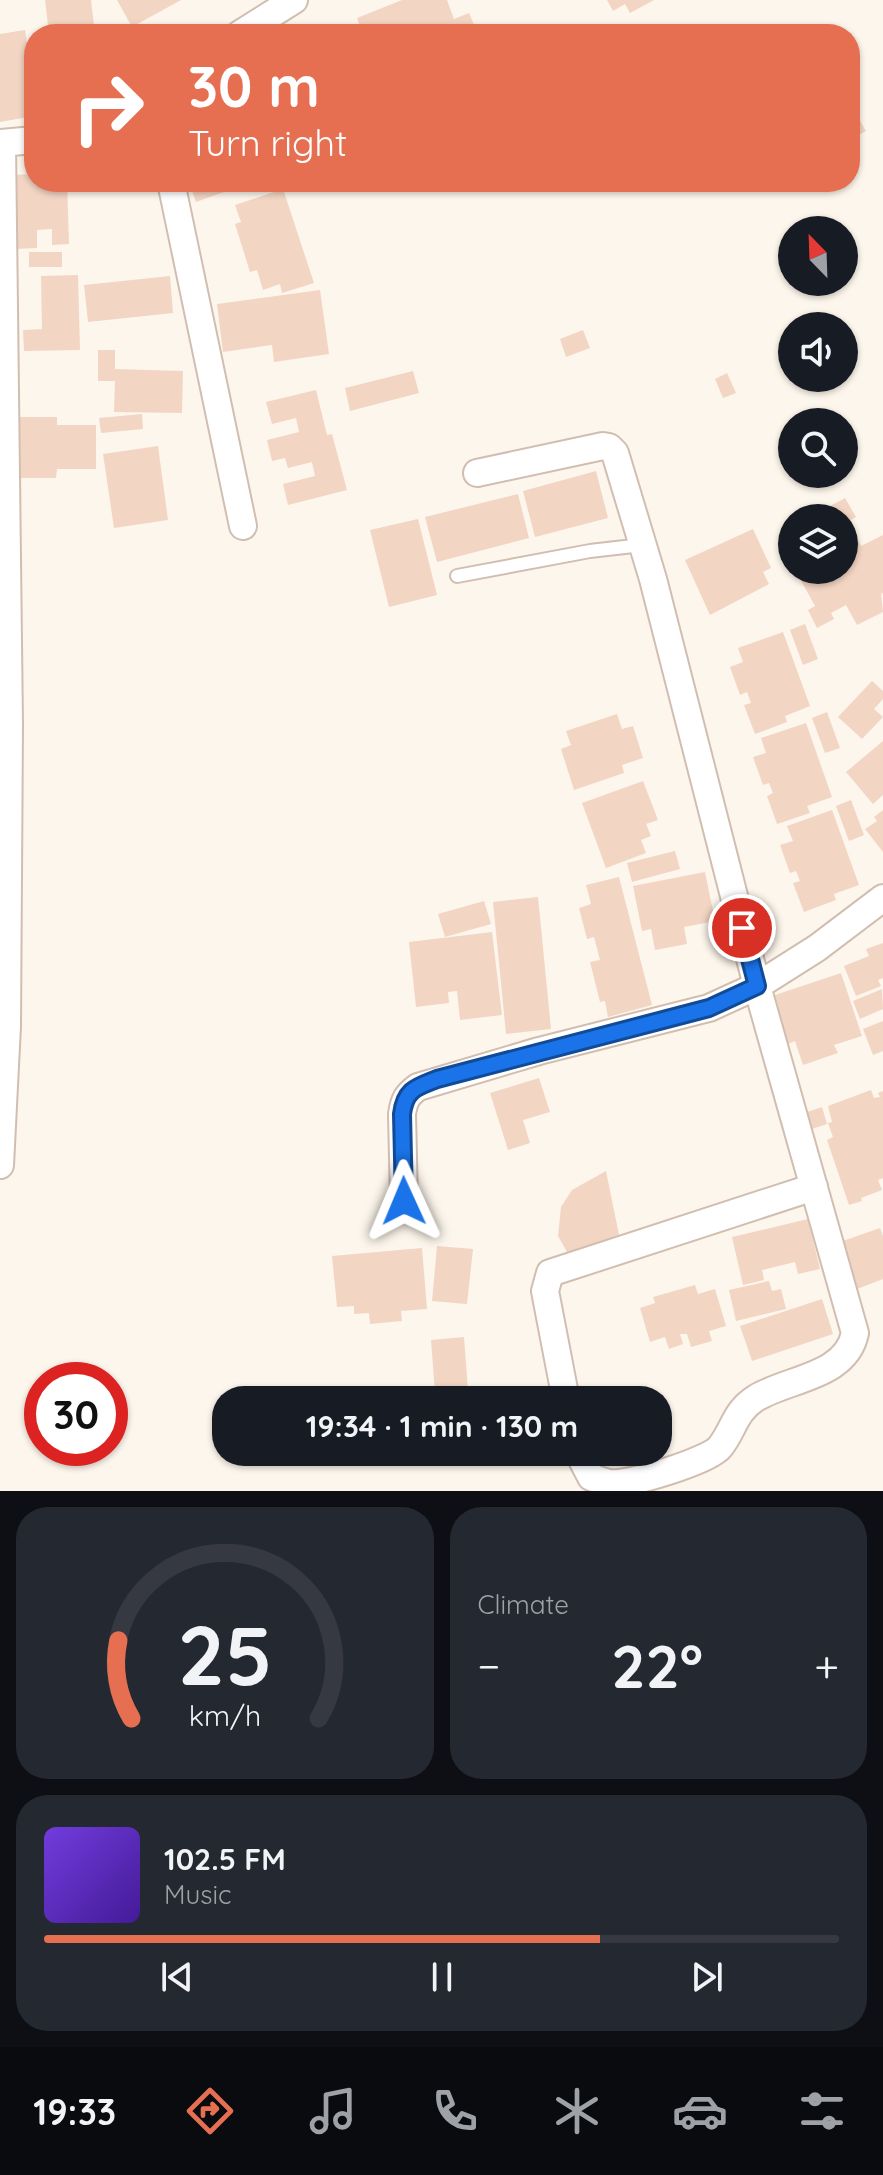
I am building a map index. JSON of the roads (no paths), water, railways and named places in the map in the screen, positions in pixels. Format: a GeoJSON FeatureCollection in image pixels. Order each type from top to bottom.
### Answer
{"type":"FeatureCollection","features":[{"type":"Feature","properties":{"kind":"street"},"geometry":{"type":"LineString","coordinates":[[256,24],[294,0]]}},
{"type":"Feature","properties":{"kind":"street"},"geometry":{"type":"LineString","coordinates":[[0,1165],[4,1026],[1,143],[24,141]]}},
{"type":"Feature","properties":{"kind":"street"},"geometry":{"type":"LineString","coordinates":[[173,192],[243,526]]}},
{"type":"Feature","properties":{"kind":"street"},"geometry":{"type":"LineString","coordinates":[[477,473],[603,446],[615,453],[699,754],[757,986],[855,1333],[853,1344],[838,1363],[757,1397],[740,1410],[719,1450],[646,1478],[610,1484],[591,1477],[585,1466]]}},
{"type":"Feature","properties":{"kind":"street"},"geometry":{"type":"LineString","coordinates":[[404,1201],[402,1114],[408,1094],[418,1087],[539,1051],[709,1008],[757,986],[817,948],[883,898]]}},
{"type":"Feature","properties":{"kind":"street"},"geometry":{"type":"LineString","coordinates":[[563,1386],[545,1291],[550,1273],[814,1187]]}},
{"type":"Feature","properties":{"kind":"lane"},"geometry":{"type":"LineString","coordinates":[[457,576],[590,551],[642,545]]}}]}
